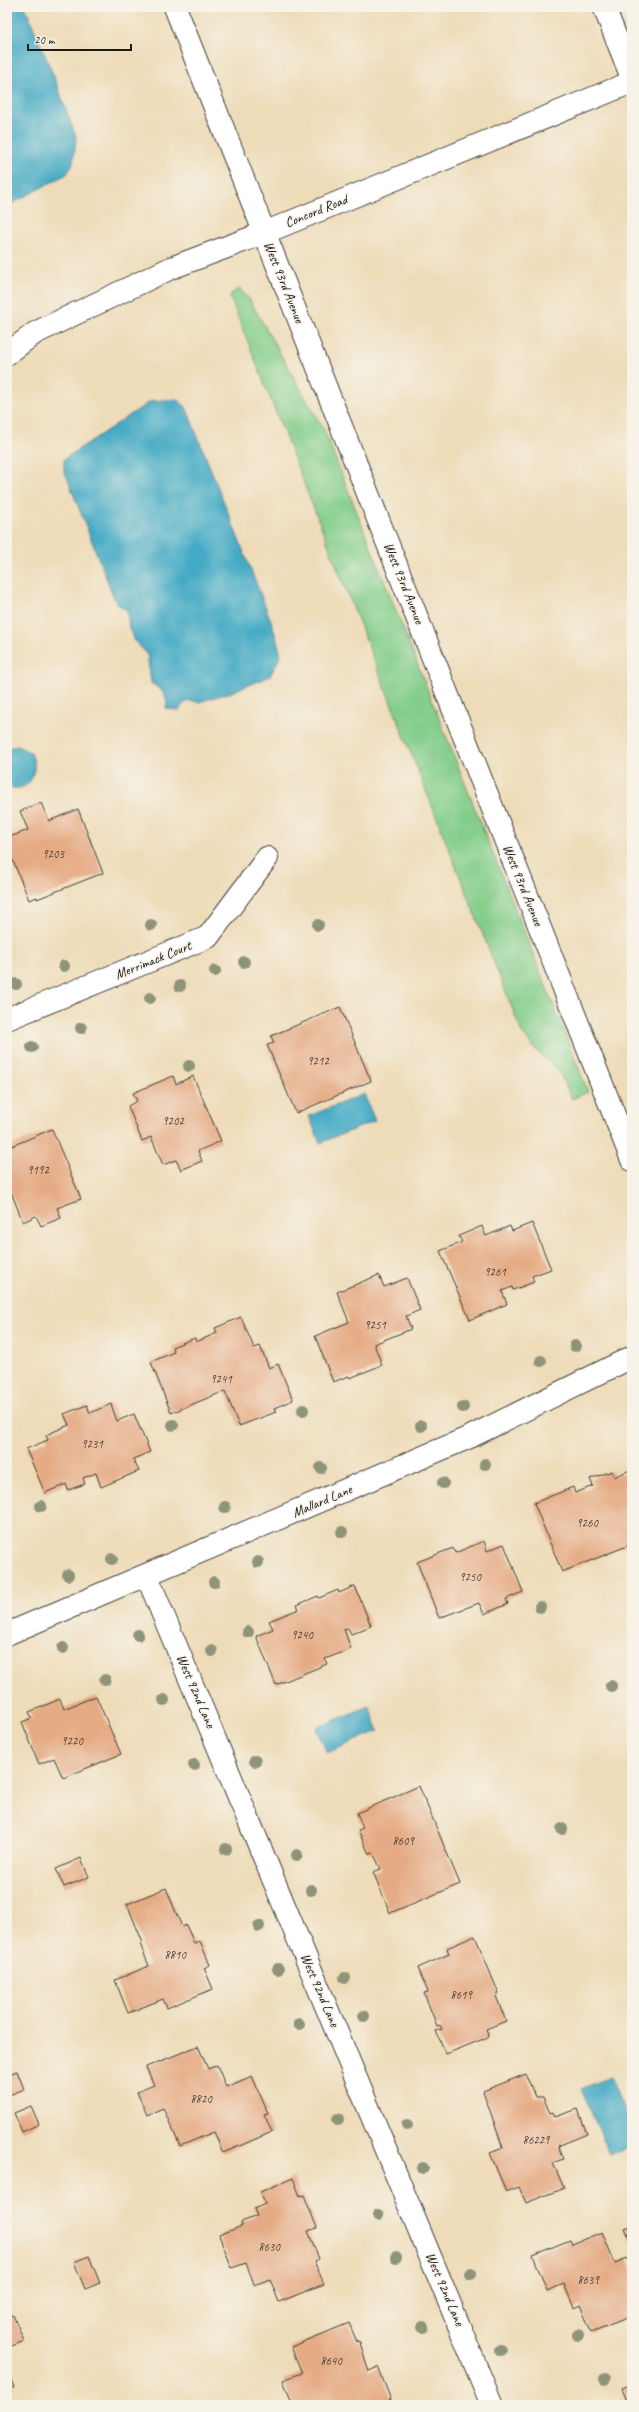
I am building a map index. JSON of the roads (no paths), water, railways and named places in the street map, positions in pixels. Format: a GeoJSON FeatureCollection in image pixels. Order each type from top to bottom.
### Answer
{"type":"FeatureCollection","features":[{"type":"Feature","properties":{"kind":"street","name":"West 93rd Avenue"},"geometry":{"type":"LineString","coordinates":[[175,7],[632,1160]]}},
{"type":"Feature","properties":{"kind":"street"},"geometry":{"type":"LineString","coordinates":[[604,7],[632,78]]}},
{"type":"Feature","properties":{"kind":"street","name":"Concord Road"},"geometry":{"type":"LineString","coordinates":[[7,354],[35,333],[171,268],[264,233],[632,82]]}},
{"type":"Feature","properties":{"kind":"street","name":"Merrimack Court"},"geometry":{"type":"LineString","coordinates":[[7,1019],[208,937],[267,858]]}},
{"type":"Feature","properties":{"kind":"street","name":"Mallard Lane"},"geometry":{"type":"LineString","coordinates":[[7,1634],[147,1576],[470,1437],[632,1357]]}},
{"type":"Feature","properties":{"kind":"street","name":"West 92nd Lane"},"geometry":{"type":"LineString","coordinates":[[147,1576],[492,2405]]}},
{"type":"Feature","properties":{"kind":"water"},"geometry":{"type":"Polygon","coordinates":[[[7,7],[25,7],[55,79],[76,137],[73,163],[67,174],[7,206],[7,7]]]}},
{"type":"Feature","properties":{"kind":"water"},"geometry":{"type":"Polygon","coordinates":[[[177,399],[186,407],[272,623],[281,655],[270,676],[229,693],[199,702],[189,701],[183,704],[179,711],[166,708],[167,703],[165,696],[151,683],[147,654],[134,640],[129,628],[127,611],[116,603],[64,470],[64,459],[151,401],[177,399]]]}},
{"type":"Feature","properties":{"kind":"water"},"geometry":{"type":"Polygon","coordinates":[[[18,746],[31,753],[34,767],[33,774],[31,780],[22,787],[7,787],[7,748],[18,746]]]}},
{"type":"Feature","properties":{"kind":"water"},"geometry":{"type":"Polygon","coordinates":[[[364,1094],[375,1121],[320,1143],[309,1116],[364,1094]]]}},
{"type":"Feature","properties":{"kind":"water"},"geometry":{"type":"Polygon","coordinates":[[[369,1706],[379,1731],[327,1753],[316,1728],[369,1706]]]}},
{"type":"Feature","properties":{"kind":"water"},"geometry":{"type":"Polygon","coordinates":[[[610,2077],[632,2128],[632,2145],[610,2155],[581,2089],[610,2077]]]}}]}
